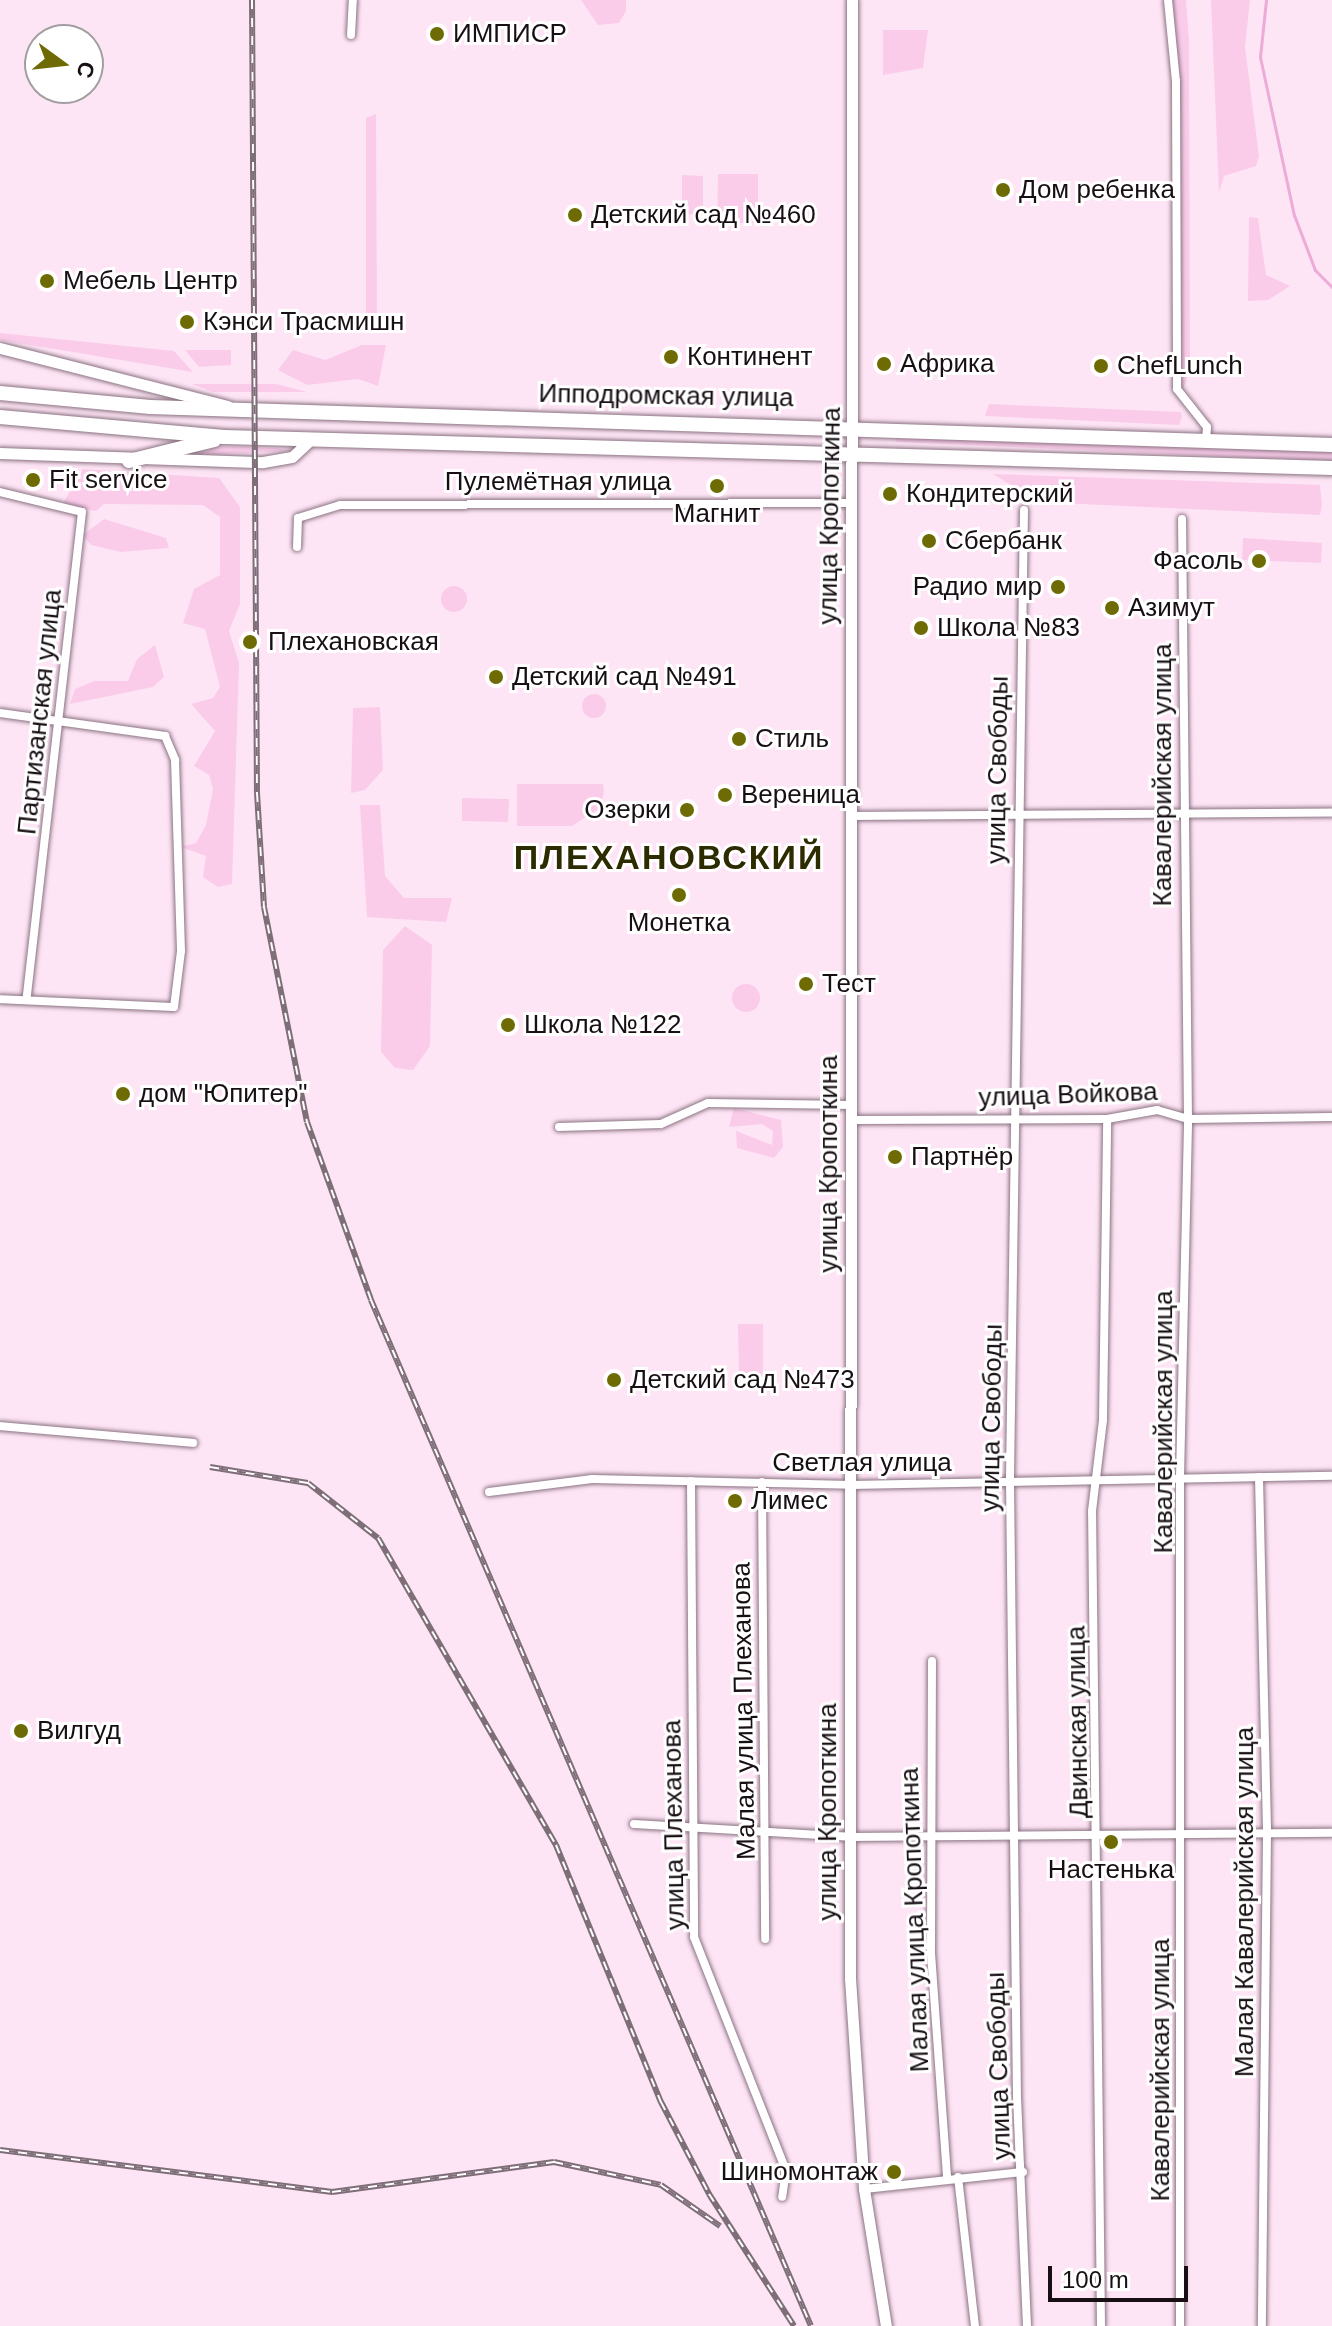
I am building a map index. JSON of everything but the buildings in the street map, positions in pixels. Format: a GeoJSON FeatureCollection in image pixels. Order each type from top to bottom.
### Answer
{"type":"FeatureCollection","features":[{"type":"Feature","properties":{"kind":"highway","name":"Ипподромская улица"},"geometry":{"type":"LineString","coordinates":[[0,393],[237,408],[851,424],[1332,445]]}},
{"type":"Feature","properties":{"kind":"highway","name":"Ипподромская улица"},"geometry":{"type":"LineString","coordinates":[[0,417],[224,437],[852,451],[1332,468]]}},
{"type":"Feature","properties":{"kind":"highway"},"geometry":{"type":"LineString","coordinates":[[129,461],[224,437]]}},
{"type":"Feature","properties":{"kind":"main road","name":"улица Кропоткина"},"geometry":{"type":"LineString","coordinates":[[852,0],[851,2041],[864,2189],[886,2326]]}},
{"type":"Feature","properties":{"kind":"main road"},"geometry":{"type":"LineString","coordinates":[[0,348],[237,408]]}},
{"type":"Feature","properties":{"kind":"main road"},"geometry":{"type":"LineString","coordinates":[[0,453],[129,461],[283,461],[311,439]]}},
{"type":"Feature","properties":{"kind":"street"},"geometry":{"type":"LineString","coordinates":[[351,35],[353,0]]}},
{"type":"Feature","properties":{"kind":"street"},"geometry":{"type":"LineString","coordinates":[[1168,0],[1176,81],[1177,389],[1207,427],[1206,441]]}},
{"type":"Feature","properties":{"kind":"street","name":"Партизанская улица"},"geometry":{"type":"LineString","coordinates":[[0,492],[82,512],[61,719],[26,1000]]}},
{"type":"Feature","properties":{"kind":"street","name":"Пулемётная улица"},"geometry":{"type":"LineString","coordinates":[[297,547],[298,518],[340,505],[851,503]]}},
{"type":"Feature","properties":{"kind":"street","name":"улица Свободы"},"geometry":{"type":"LineString","coordinates":[[1024,510],[1017,814],[1010,1482],[1012,1838],[1027,2326]]}},
{"type":"Feature","properties":{"kind":"street","name":"Кавалерийская улица"},"geometry":{"type":"LineString","coordinates":[[1180,2326],[1180,1477],[1188,1119],[1182,519]]}},
{"type":"Feature","properties":{"kind":"street"},"geometry":{"type":"LineString","coordinates":[[0,713],[61,719],[165,736],[175,760],[181,951],[174,1007],[0,999]]}},
{"type":"Feature","properties":{"kind":"street"},"geometry":{"type":"LineString","coordinates":[[851,816],[1332,813]]}},
{"type":"Feature","properties":{"kind":"street"},"geometry":{"type":"LineString","coordinates":[[559,1127],[661,1124],[708,1103],[851,1105]]}},
{"type":"Feature","properties":{"kind":"street","name":"улица Войкова"},"geometry":{"type":"LineString","coordinates":[[852,1120],[1107,1119],[1157,1110],[1188,1119],[1332,1117]]}},
{"type":"Feature","properties":{"kind":"street","name":"Двинская улица"},"geometry":{"type":"LineString","coordinates":[[1101,2326],[1101,1836],[1093,1481],[1103,1420],[1107,1119]]}},
{"type":"Feature","properties":{"kind":"street"},"geometry":{"type":"LineString","coordinates":[[0,1426],[193,1443]]}},
{"type":"Feature","properties":{"kind":"street","name":"Светлая улица"},"geometry":{"type":"LineString","coordinates":[[489,1492],[577,1480],[851,1485],[1332,1476]]}},
{"type":"Feature","properties":{"kind":"street","name":"Малая Кавалерийская улица"},"geometry":{"type":"LineString","coordinates":[[1259,1477],[1267,1833],[1262,2326]]}},
{"type":"Feature","properties":{"kind":"street","name":"улица Плеханова"},"geometry":{"type":"LineString","coordinates":[[691,1481],[694,1937],[786,2170],[782,2197]]}},
{"type":"Feature","properties":{"kind":"street","name":"Малая улица Плеханова"},"geometry":{"type":"LineString","coordinates":[[762,1482],[767,1833],[765,1939]]}},
{"type":"Feature","properties":{"kind":"street","name":"Малая улица Кропоткина"},"geometry":{"type":"LineString","coordinates":[[932,1661],[928,1837],[947,2178]]}},
{"type":"Feature","properties":{"kind":"street"},"geometry":{"type":"LineString","coordinates":[[634,1824],[850,1837],[1332,1833]]}},
{"type":"Feature","properties":{"kind":"street"},"geometry":{"type":"LineString","coordinates":[[864,2189],[1023,2172]]}},
{"type":"Feature","properties":{"kind":"street"},"geometry":{"type":"LineString","coordinates":[[958,2177],[975,2326]]}},
{"type":"Feature","properties":{"kind":"shaded area"},"geometry":{"type":"Polygon","coordinates":[[[581,0],[626,0],[626,11],[619,23],[598,25],[581,0]]]}},
{"type":"Feature","properties":{"kind":"shaded area"},"geometry":{"type":"Polygon","coordinates":[[[1172,0],[1186,0],[1189,41],[1190,371],[1182,391],[1172,0]]]}},
{"type":"Feature","properties":{"kind":"shaded area"},"geometry":{"type":"Polygon","coordinates":[[[1211,0],[1250,0],[1245,47],[1259,156],[1256,166],[1224,176],[1219,192],[1211,0]]]}},
{"type":"Feature","properties":{"kind":"shaded area"},"geometry":{"type":"Polygon","coordinates":[[[883,30],[928,30],[923,68],[883,75],[883,30]]]}},
{"type":"Feature","properties":{"kind":"shaded area"},"geometry":{"type":"Polygon","coordinates":[[[376,114],[377,322],[373,325],[366,320],[366,118],[376,114]]]}},
{"type":"Feature","properties":{"kind":"shaded area"},"geometry":{"type":"Polygon","coordinates":[[[718,174],[758,174],[758,223],[717,223],[718,174]]]}},
{"type":"Feature","properties":{"kind":"shaded area"},"geometry":{"type":"Polygon","coordinates":[[[682,175],[703,176],[703,215],[682,214],[682,175]]]}},
{"type":"Feature","properties":{"kind":"shaded area"},"geometry":{"type":"Polygon","coordinates":[[[1249,217],[1258,218],[1266,275],[1290,286],[1268,300],[1248,301],[1249,217]]]}},
{"type":"Feature","properties":{"kind":"shaded area"},"geometry":{"type":"Polygon","coordinates":[[[0,333],[174,351],[193,372],[0,340],[0,333]]]}},
{"type":"Feature","properties":{"kind":"shaded area"},"geometry":{"type":"Polygon","coordinates":[[[362,345],[386,345],[378,386],[358,379],[307,385],[278,370],[293,350],[325,360],[362,345]]]}},
{"type":"Feature","properties":{"kind":"shaded area"},"geometry":{"type":"Polygon","coordinates":[[[185,350],[231,350],[231,365],[199,367],[185,350]]]}},
{"type":"Feature","properties":{"kind":"shaded area"},"geometry":{"type":"Polygon","coordinates":[[[192,384],[276,384],[307,392],[213,392],[192,384]]]}},
{"type":"Feature","properties":{"kind":"shaded area"},"geometry":{"type":"Polygon","coordinates":[[[989,404],[1181,412],[1182,417],[1179,425],[985,416],[989,404]]]}},
{"type":"Feature","properties":{"kind":"shaded area"},"geometry":{"type":"Polygon","coordinates":[[[894,435],[1332,450],[1332,461],[897,442],[894,435]]]}},
{"type":"Feature","properties":{"kind":"shaded area"},"geometry":{"type":"Polygon","coordinates":[[[219,446],[277,448],[291,451],[195,455],[219,446]]]}},
{"type":"Feature","properties":{"kind":"shaded area"},"geometry":{"type":"Polygon","coordinates":[[[83,469],[219,478],[240,507],[240,604],[229,631],[239,663],[232,884],[218,887],[203,877],[206,856],[181,847],[196,843],[206,825],[213,789],[209,775],[194,766],[215,731],[191,704],[213,698],[220,687],[205,629],[183,623],[194,589],[220,575],[220,517],[203,505],[104,504],[96,511],[62,505],[83,469]]]}},
{"type":"Feature","properties":{"kind":"shaded area"},"geometry":{"type":"Polygon","coordinates":[[[993,474],[1320,485],[1322,505],[1320,515],[1038,502],[993,474]]]}},
{"type":"Feature","properties":{"kind":"shaded area"},"geometry":{"type":"Polygon","coordinates":[[[104,519],[166,538],[169,548],[121,552],[91,545],[83,535],[104,519]]]}},
{"type":"Feature","properties":{"kind":"shaded area"},"geometry":{"type":"Polygon","coordinates":[[[1243,538],[1322,543],[1321,563],[1242,560],[1243,538]]]}},
{"type":"Feature","properties":{"kind":"shaded area"},"geometry":{"type":"Polygon","coordinates":[[[454,586],[463,590],[467,599],[463,608],[454,612],[445,608],[441,599],[445,590],[454,586]]]}},
{"type":"Feature","properties":{"kind":"shaded area"},"geometry":{"type":"Polygon","coordinates":[[[155,645],[164,677],[153,687],[70,704],[75,689],[94,681],[128,681],[137,659],[155,645]]]}},
{"type":"Feature","properties":{"kind":"shaded area"},"geometry":{"type":"Polygon","coordinates":[[[594,694],[603,697],[606,706],[603,715],[594,718],[585,715],[582,706],[585,697],[594,694]]]}},
{"type":"Feature","properties":{"kind":"shaded area"},"geometry":{"type":"Polygon","coordinates":[[[380,707],[383,770],[365,790],[351,793],[353,708],[380,707]]]}},
{"type":"Feature","properties":{"kind":"shaded area"},"geometry":{"type":"Polygon","coordinates":[[[517,784],[603,784],[604,792],[599,809],[572,826],[517,826],[517,784]]]}},
{"type":"Feature","properties":{"kind":"shaded area"},"geometry":{"type":"Polygon","coordinates":[[[462,798],[509,799],[508,822],[462,821],[462,798]]]}},
{"type":"Feature","properties":{"kind":"shaded area"},"geometry":{"type":"Polygon","coordinates":[[[360,805],[380,805],[385,876],[404,898],[452,898],[446,922],[367,917],[360,805]]]}},
{"type":"Feature","properties":{"kind":"shaded area"},"geometry":{"type":"Polygon","coordinates":[[[405,926],[432,945],[430,1046],[413,1070],[395,1068],[381,1052],[383,950],[405,926]]]}},
{"type":"Feature","properties":{"kind":"shaded area"},"geometry":{"type":"Polygon","coordinates":[[[746,984],[756,988],[760,998],[756,1008],[746,1012],[736,1008],[732,998],[736,988],[746,984]]]}},
{"type":"Feature","properties":{"kind":"shaded area"},"geometry":{"type":"Polygon","coordinates":[[[734,1108],[781,1120],[783,1147],[774,1158],[737,1148],[736,1131],[772,1145],[773,1131],[762,1124],[729,1127],[734,1108]]]}},
{"type":"Feature","properties":{"kind":"shaded area"},"geometry":{"type":"Polygon","coordinates":[[[738,1324],[763,1324],[763,1377],[739,1377],[738,1324]]]}},
{"type":"Feature","properties":{"kind":"waterway"},"geometry":{"type":"LineString","coordinates":[[1266,0],[1260,57],[1294,215],[1315,270],[1332,287]]}},
{"type":"Feature","properties":{"kind":"railway"},"geometry":{"type":"LineString","coordinates":[[252,0],[257,793],[264,907],[307,1122],[371,1300],[811,2326]]}},
{"type":"Feature","properties":{"kind":"railway"},"geometry":{"type":"LineString","coordinates":[[210,1467],[308,1483],[378,1538],[556,1845],[661,2102],[709,2194],[794,2326]]}},
{"type":"Feature","properties":{"kind":"railway"},"geometry":{"type":"LineString","coordinates":[[0,2150],[332,2192],[554,2162],[661,2185],[720,2226]]}},
{"type":"Feature","properties":{"kind":"place","name":"ИМПИСР"},"geometry":{"type":"Point","coordinates":[437,34]}},
{"type":"Feature","properties":{"kind":"place","name":"Дом ребенка"},"geometry":{"type":"Point","coordinates":[1003,190]}},
{"type":"Feature","properties":{"kind":"place","name":"Детский сад №460"},"geometry":{"type":"Point","coordinates":[575,215]}},
{"type":"Feature","properties":{"kind":"place","name":"Мебель Центр"},"geometry":{"type":"Point","coordinates":[47,281]}},
{"type":"Feature","properties":{"kind":"place","name":"Кэнси Трасмишн"},"geometry":{"type":"Point","coordinates":[187,322]}},
{"type":"Feature","properties":{"kind":"place","name":"Континент"},"geometry":{"type":"Point","coordinates":[671,357]}},
{"type":"Feature","properties":{"kind":"place","name":"Африка"},"geometry":{"type":"Point","coordinates":[884,364]}},
{"type":"Feature","properties":{"kind":"place","name":"ChefLunch"},"geometry":{"type":"Point","coordinates":[1101,366]}},
{"type":"Feature","properties":{"kind":"place","name":"Fit service"},"geometry":{"type":"Point","coordinates":[33,480]}},
{"type":"Feature","properties":{"kind":"place","name":"Магнит"},"geometry":{"type":"Point","coordinates":[717,486]}},
{"type":"Feature","properties":{"kind":"place","name":"Кондитерский"},"geometry":{"type":"Point","coordinates":[890,494]}},
{"type":"Feature","properties":{"kind":"place","name":"Сбербанк"},"geometry":{"type":"Point","coordinates":[929,541]}},
{"type":"Feature","properties":{"kind":"place","name":"Фасоль"},"geometry":{"type":"Point","coordinates":[1259,561]}},
{"type":"Feature","properties":{"kind":"place","name":"Радио мир"},"geometry":{"type":"Point","coordinates":[1058,587]}},
{"type":"Feature","properties":{"kind":"place","name":"Азимут"},"geometry":{"type":"Point","coordinates":[1112,608]}},
{"type":"Feature","properties":{"kind":"place","name":"Школа №83"},"geometry":{"type":"Point","coordinates":[921,628]}},
{"type":"Feature","properties":{"kind":"place","name":"Плехановская"},"geometry":{"type":"Point","coordinates":[250,642]}},
{"type":"Feature","properties":{"kind":"place","name":"Детский сад №491"},"geometry":{"type":"Point","coordinates":[496,677]}},
{"type":"Feature","properties":{"kind":"place","name":"Стиль"},"geometry":{"type":"Point","coordinates":[739,739]}},
{"type":"Feature","properties":{"kind":"place","name":"Вереница"},"geometry":{"type":"Point","coordinates":[725,795]}},
{"type":"Feature","properties":{"kind":"place","name":"Озерки"},"geometry":{"type":"Point","coordinates":[687,810]}},
{"type":"Feature","properties":{"kind":"place","name":"Монетка"},"geometry":{"type":"Point","coordinates":[679,895]}},
{"type":"Feature","properties":{"kind":"place","name":"Тест"},"geometry":{"type":"Point","coordinates":[806,984]}},
{"type":"Feature","properties":{"kind":"place","name":"Школа №122"},"geometry":{"type":"Point","coordinates":[508,1025]}},
{"type":"Feature","properties":{"kind":"place","name":"дом \"Юпитер\""},"geometry":{"type":"Point","coordinates":[123,1094]}},
{"type":"Feature","properties":{"kind":"place","name":"Партнёр"},"geometry":{"type":"Point","coordinates":[895,1157]}},
{"type":"Feature","properties":{"kind":"place","name":"Детский сад №473"},"geometry":{"type":"Point","coordinates":[614,1380]}},
{"type":"Feature","properties":{"kind":"place","name":"Лимес"},"geometry":{"type":"Point","coordinates":[735,1501]}},
{"type":"Feature","properties":{"kind":"place","name":"Вилгуд"},"geometry":{"type":"Point","coordinates":[21,1731]}},
{"type":"Feature","properties":{"kind":"place","name":"Настенька"},"geometry":{"type":"Point","coordinates":[1111,1842]}},
{"type":"Feature","properties":{"kind":"place","name":"Шиномонтаж"},"geometry":{"type":"Point","coordinates":[894,2172]}},
{"type":"Feature","properties":{"kind":"district","name":"ПЛЕХАНОВСКИЙ"},"geometry":{"type":"Point","coordinates":[669,858]}}]}
